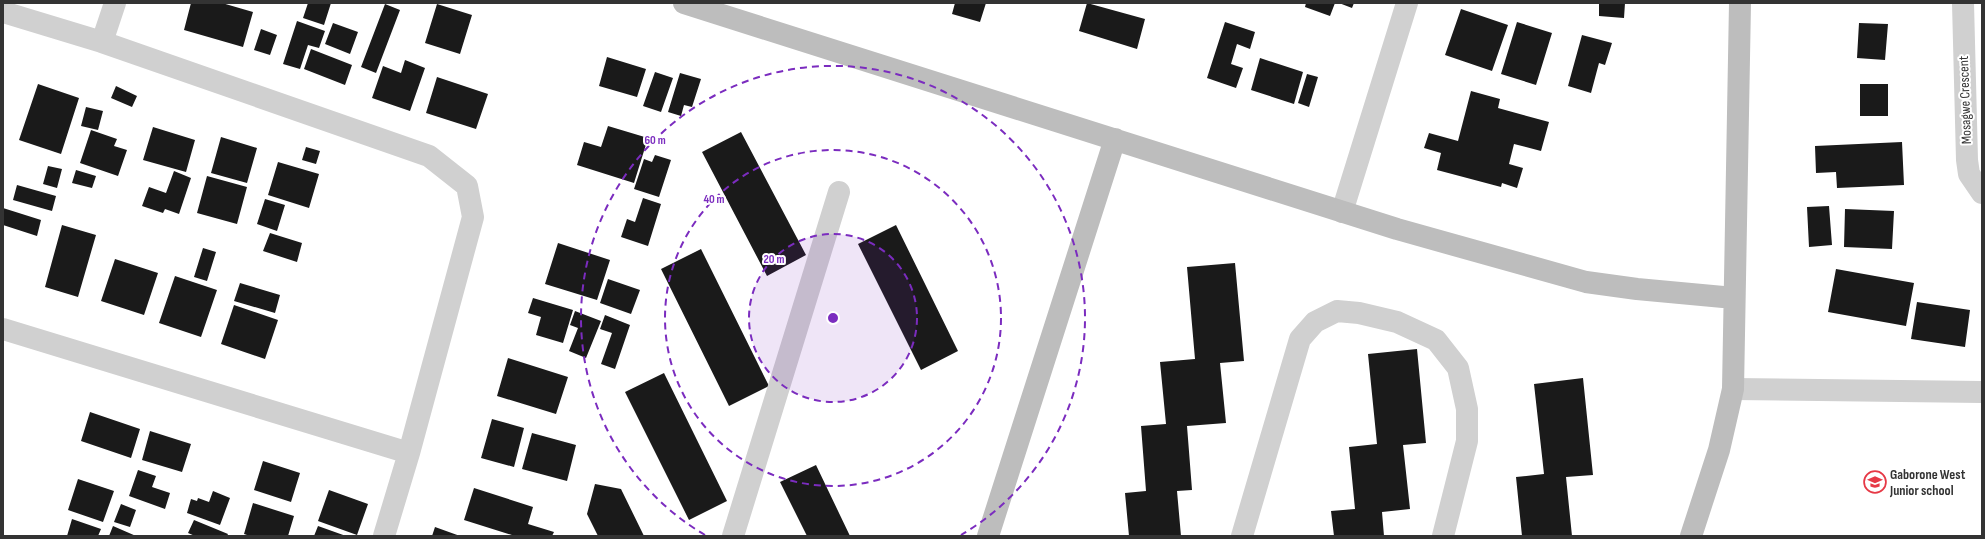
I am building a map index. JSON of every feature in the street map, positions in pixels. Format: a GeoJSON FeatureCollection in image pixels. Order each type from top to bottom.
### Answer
{"type":"FeatureCollection","features":[{"type":"Feature","properties":{"kind":"street"},"geometry":{"type":"LineString","coordinates":[[102,42],[115,3]]}},
{"type":"Feature","properties":{"kind":"street"},"geometry":{"type":"LineString","coordinates":[[684,3],[1397,229],[1586,282],[1637,289],[1734,298]]}},
{"type":"Feature","properties":{"kind":"street"},"geometry":{"type":"LineString","coordinates":[[1342,212],[1407,3]]}},
{"type":"Feature","properties":{"kind":"street"},"geometry":{"type":"LineString","coordinates":[[1691,536],[1718,450],[1733,389],[1740,3]]}},
{"type":"Feature","properties":{"kind":"street","name":"Mosagwe Crescent"},"geometry":{"type":"LineString","coordinates":[[1963,3],[1967,160],[1970,174],[1982,193]]}},
{"type":"Feature","properties":{"kind":"street"},"geometry":{"type":"LineString","coordinates":[[3,12],[102,42],[429,156],[467,186],[473,217],[409,453],[384,536]]}},
{"type":"Feature","properties":{"kind":"street"},"geometry":{"type":"LineString","coordinates":[[988,536],[1115,139]]}},
{"type":"Feature","properties":{"kind":"street"},"geometry":{"type":"LineString","coordinates":[[733,536],[839,192]]}},
{"type":"Feature","properties":{"kind":"street"},"geometry":{"type":"LineString","coordinates":[[1242,536],[1300,339],[1315,322],[1337,311],[1359,313],[1397,322],[1436,340],[1458,368],[1467,409],[1467,441],[1443,536]]}},
{"type":"Feature","properties":{"kind":"street"},"geometry":{"type":"LineString","coordinates":[[3,329],[409,453]]}},
{"type":"Feature","properties":{"kind":"street"},"geometry":{"type":"LineString","coordinates":[[1733,389],[1982,392]]}},
{"type":"Feature","properties":{"kind":"building"},"geometry":{"type":"Polygon","coordinates":[[[191,3],[222,3],[253,12],[243,47],[184,30],[191,3]]]}},
{"type":"Feature","properties":{"kind":"building"},"geometry":{"type":"Polygon","coordinates":[[[308,3],[331,3],[324,25],[303,18],[308,3]]]}},
{"type":"Feature","properties":{"kind":"building"},"geometry":{"type":"Polygon","coordinates":[[[955,3],[986,3],[980,22],[952,14],[955,3]]]}},
{"type":"Feature","properties":{"kind":"building"},"geometry":{"type":"Polygon","coordinates":[[[1087,3],[1145,19],[1137,49],[1079,31],[1087,3]]]}},
{"type":"Feature","properties":{"kind":"building"},"geometry":{"type":"Polygon","coordinates":[[[1306,3],[1335,3],[1330,16],[1305,7],[1306,3]]]}},
{"type":"Feature","properties":{"kind":"building"},"geometry":{"type":"Polygon","coordinates":[[[1339,3],[1354,3],[1352,8],[1339,3]]]}},
{"type":"Feature","properties":{"kind":"building"},"geometry":{"type":"Polygon","coordinates":[[[1599,3],[1625,3],[1624,18],[1599,16],[1599,3]]]}},
{"type":"Feature","properties":{"kind":"building"},"geometry":{"type":"Polygon","coordinates":[[[385,4],[400,10],[376,73],[361,67],[385,4]]]}},
{"type":"Feature","properties":{"kind":"building"},"geometry":{"type":"Polygon","coordinates":[[[437,4],[472,15],[460,54],[425,43],[437,4]]]}},
{"type":"Feature","properties":{"kind":"building"},"geometry":{"type":"Polygon","coordinates":[[[1461,9],[1508,25],[1492,71],[1445,55],[1461,9]]]}},
{"type":"Feature","properties":{"kind":"building"},"geometry":{"type":"Polygon","coordinates":[[[297,21],[325,31],[319,48],[308,45],[300,69],[283,64],[297,21]]]}},
{"type":"Feature","properties":{"kind":"building"},"geometry":{"type":"Polygon","coordinates":[[[1225,22],[1255,32],[1250,49],[1237,44],[1231,64],[1243,68],[1236,88],[1207,78],[1225,22]]]}},
{"type":"Feature","properties":{"kind":"building"},"geometry":{"type":"Polygon","coordinates":[[[1517,22],[1552,33],[1536,85],[1501,74],[1517,22]]]}},
{"type":"Feature","properties":{"kind":"building"},"geometry":{"type":"Polygon","coordinates":[[[333,23],[358,32],[350,54],[325,44],[333,23]]]}},
{"type":"Feature","properties":{"kind":"building"},"geometry":{"type":"Polygon","coordinates":[[[1859,23],[1888,24],[1885,60],[1857,58],[1859,23]]]}},
{"type":"Feature","properties":{"kind":"building"},"geometry":{"type":"Polygon","coordinates":[[[261,29],[277,35],[270,55],[254,50],[261,29]]]}},
{"type":"Feature","properties":{"kind":"building"},"geometry":{"type":"Polygon","coordinates":[[[1582,35],[1612,43],[1605,65],[1599,63],[1591,93],[1568,86],[1582,35]]]}},
{"type":"Feature","properties":{"kind":"building"},"geometry":{"type":"Polygon","coordinates":[[[311,49],[352,65],[345,85],[304,69],[311,49]]]}},
{"type":"Feature","properties":{"kind":"building"},"geometry":{"type":"Polygon","coordinates":[[[607,57],[646,69],[637,97],[599,86],[607,57]]]}},
{"type":"Feature","properties":{"kind":"building"},"geometry":{"type":"Polygon","coordinates":[[[1260,58],[1303,72],[1294,104],[1251,90],[1260,58]]]}},
{"type":"Feature","properties":{"kind":"building"},"geometry":{"type":"Polygon","coordinates":[[[405,60],[425,68],[410,111],[372,98],[383,66],[401,73],[405,60]]]}},
{"type":"Feature","properties":{"kind":"building"},"geometry":{"type":"Polygon","coordinates":[[[655,72],[673,78],[661,112],[643,106],[655,72]]]}},
{"type":"Feature","properties":{"kind":"building"},"geometry":{"type":"Polygon","coordinates":[[[680,73],[701,79],[692,107],[684,105],[681,116],[668,112],[680,73]]]}},
{"type":"Feature","properties":{"kind":"building"},"geometry":{"type":"Polygon","coordinates":[[[1307,74],[1318,77],[1309,107],[1298,103],[1307,74]]]}},
{"type":"Feature","properties":{"kind":"building"},"geometry":{"type":"Polygon","coordinates":[[[437,77],[488,94],[476,129],[426,113],[437,77]]]}},
{"type":"Feature","properties":{"kind":"building"},"geometry":{"type":"Polygon","coordinates":[[[38,84],[79,98],[61,154],[19,140],[38,84]]]}},
{"type":"Feature","properties":{"kind":"building"},"geometry":{"type":"Polygon","coordinates":[[[1860,84],[1888,84],[1888,116],[1860,116],[1860,84]]]}},
{"type":"Feature","properties":{"kind":"building"},"geometry":{"type":"Polygon","coordinates":[[[116,86],[137,96],[132,107],[111,98],[116,86]]]}},
{"type":"Feature","properties":{"kind":"building"},"geometry":{"type":"Polygon","coordinates":[[[1471,91],[1500,99],[1498,108],[1549,122],[1541,151],[1514,144],[1509,164],[1523,168],[1517,188],[1502,183],[1501,187],[1437,170],[1441,153],[1424,148],[1429,133],[1458,141],[1471,91]]]}},
{"type":"Feature","properties":{"kind":"building"},"geometry":{"type":"Polygon","coordinates":[[[86,107],[103,111],[98,130],[81,126],[86,107]]]}},
{"type":"Feature","properties":{"kind":"building"},"geometry":{"type":"Polygon","coordinates":[[[608,126],[648,138],[634,183],[577,165],[584,142],[601,147],[608,126]]]}},
{"type":"Feature","properties":{"kind":"building"},"geometry":{"type":"Polygon","coordinates":[[[153,127],[195,140],[186,172],[143,160],[153,127]]]}},
{"type":"Feature","properties":{"kind":"building"},"geometry":{"type":"Polygon","coordinates":[[[91,130],[117,139],[114,146],[127,150],[118,176],[80,163],[91,130]]]}},
{"type":"Feature","properties":{"kind":"building"},"geometry":{"type":"Polygon","coordinates":[[[741,132],[806,255],[767,276],[702,152],[741,132]]]}},
{"type":"Feature","properties":{"kind":"building"},"geometry":{"type":"Polygon","coordinates":[[[221,137],[257,148],[247,183],[211,173],[221,137]]]}},
{"type":"Feature","properties":{"kind":"building"},"geometry":{"type":"Polygon","coordinates":[[[1902,142],[1904,185],[1837,188],[1836,172],[1816,173],[1815,146],[1902,142]]]}},
{"type":"Feature","properties":{"kind":"building"},"geometry":{"type":"Polygon","coordinates":[[[306,147],[320,151],[316,164],[302,160],[306,147]]]}},
{"type":"Feature","properties":{"kind":"building"},"geometry":{"type":"Polygon","coordinates":[[[655,155],[671,160],[659,197],[634,189],[644,159],[652,162],[655,155]]]}},
{"type":"Feature","properties":{"kind":"building"},"geometry":{"type":"Polygon","coordinates":[[[278,162],[319,174],[309,208],[268,195],[278,162]]]}},
{"type":"Feature","properties":{"kind":"building"},"geometry":{"type":"Polygon","coordinates":[[[48,166],[62,169],[57,188],[43,184],[48,166]]]}},
{"type":"Feature","properties":{"kind":"building"},"geometry":{"type":"Polygon","coordinates":[[[76,170],[96,176],[92,188],[72,183],[76,170]]]}},
{"type":"Feature","properties":{"kind":"building"},"geometry":{"type":"Polygon","coordinates":[[[174,171],[191,178],[179,214],[165,209],[163,213],[142,206],[149,187],[166,193],[174,171]]]}},
{"type":"Feature","properties":{"kind":"building"},"geometry":{"type":"Polygon","coordinates":[[[207,176],[247,187],[237,224],[197,213],[207,176]]]}},
{"type":"Feature","properties":{"kind":"building"},"geometry":{"type":"Polygon","coordinates":[[[17,185],[56,196],[52,211],[13,200],[17,185]]]}},
{"type":"Feature","properties":{"kind":"building"},"geometry":{"type":"Polygon","coordinates":[[[643,198],[661,204],[648,246],[621,237],[627,219],[635,222],[643,198]]]}},
{"type":"Feature","properties":{"kind":"building"},"geometry":{"type":"Polygon","coordinates":[[[265,199],[285,205],[277,231],[257,224],[265,199]]]}},
{"type":"Feature","properties":{"kind":"building"},"geometry":{"type":"Polygon","coordinates":[[[1829,206],[1832,245],[1809,247],[1807,207],[1829,206]]]}},
{"type":"Feature","properties":{"kind":"building"},"geometry":{"type":"Polygon","coordinates":[[[3,208],[41,220],[37,236],[3,225],[3,208]]]}},
{"type":"Feature","properties":{"kind":"building"},"geometry":{"type":"Polygon","coordinates":[[[1845,209],[1894,211],[1892,249],[1844,247],[1845,209]]]}},
{"type":"Feature","properties":{"kind":"building"},"geometry":{"type":"Polygon","coordinates":[[[62,225],[96,235],[78,297],[45,287],[62,225]]]}},
{"type":"Feature","properties":{"kind":"building"},"geometry":{"type":"Polygon","coordinates":[[[896,225],[958,351],[921,370],[858,244],[896,225]]]}},
{"type":"Feature","properties":{"kind":"building"},"geometry":{"type":"Polygon","coordinates":[[[270,233],[302,243],[297,262],[263,251],[270,233]]]}},
{"type":"Feature","properties":{"kind":"building"},"geometry":{"type":"Polygon","coordinates":[[[558,243],[610,260],[597,300],[545,284],[558,243]]]}},
{"type":"Feature","properties":{"kind":"building"},"geometry":{"type":"Polygon","coordinates":[[[203,248],[216,252],[207,281],[194,277],[203,248]]]}},
{"type":"Feature","properties":{"kind":"building"},"geometry":{"type":"Polygon","coordinates":[[[701,249],[769,386],[729,406],[661,269],[701,249]]]}},
{"type":"Feature","properties":{"kind":"building"},"geometry":{"type":"Polygon","coordinates":[[[115,259],[158,273],[144,315],[101,301],[115,259]]]}},
{"type":"Feature","properties":{"kind":"building"},"geometry":{"type":"Polygon","coordinates":[[[1235,263],[1244,361],[1220,363],[1226,423],[1187,426],[1192,490],[1177,491],[1181,536],[1129,536],[1125,493],[1146,491],[1141,426],[1166,424],[1160,362],[1195,359],[1187,267],[1235,263]]]}},
{"type":"Feature","properties":{"kind":"building"},"geometry":{"type":"Polygon","coordinates":[[[1836,269],[1914,283],[1906,326],[1828,312],[1836,269]]]}},
{"type":"Feature","properties":{"kind":"building"},"geometry":{"type":"Polygon","coordinates":[[[175,276],[217,290],[201,337],[159,323],[175,276]]]}},
{"type":"Feature","properties":{"kind":"building"},"geometry":{"type":"Polygon","coordinates":[[[608,279],[640,290],[631,314],[600,303],[608,279]]]}},
{"type":"Feature","properties":{"kind":"building"},"geometry":{"type":"Polygon","coordinates":[[[240,283],[280,295],[275,313],[234,301],[240,283]]]}},
{"type":"Feature","properties":{"kind":"building"},"geometry":{"type":"Polygon","coordinates":[[[533,298],[573,310],[563,343],[536,335],[541,317],[528,313],[533,298]]]}},
{"type":"Feature","properties":{"kind":"building"},"geometry":{"type":"Polygon","coordinates":[[[1917,302],[1970,310],[1965,347],[1911,339],[1917,302]]]}},
{"type":"Feature","properties":{"kind":"building"},"geometry":{"type":"Polygon","coordinates":[[[234,305],[278,320],[265,359],[221,344],[234,305]]]}},
{"type":"Feature","properties":{"kind":"building"},"geometry":{"type":"Polygon","coordinates":[[[575,311],[601,321],[586,358],[569,351],[578,328],[570,325],[575,311]]]}},
{"type":"Feature","properties":{"kind":"building"},"geometry":{"type":"Polygon","coordinates":[[[605,315],[630,325],[615,369],[601,364],[612,333],[600,329],[605,315]]]}},
{"type":"Feature","properties":{"kind":"building"},"geometry":{"type":"Polygon","coordinates":[[[1417,349],[1426,443],[1403,445],[1410,509],[1382,512],[1384,536],[1334,536],[1331,511],[1355,509],[1349,447],[1377,444],[1368,354],[1417,349]]]}},
{"type":"Feature","properties":{"kind":"building"},"geometry":{"type":"Polygon","coordinates":[[[508,358],[568,377],[556,414],[497,396],[508,358]]]}},
{"type":"Feature","properties":{"kind":"building"},"geometry":{"type":"Polygon","coordinates":[[[664,373],[727,501],[689,520],[625,392],[664,373]]]}},
{"type":"Feature","properties":{"kind":"building"},"geometry":{"type":"Polygon","coordinates":[[[1583,378],[1593,475],[1566,477],[1572,536],[1522,536],[1516,477],[1544,474],[1534,384],[1583,378]]]}},
{"type":"Feature","properties":{"kind":"building"},"geometry":{"type":"Polygon","coordinates":[[[90,412],[140,429],[131,458],[81,441],[90,412]]]}},
{"type":"Feature","properties":{"kind":"building"},"geometry":{"type":"Polygon","coordinates":[[[492,419],[524,428],[514,467],[481,458],[492,419]]]}},
{"type":"Feature","properties":{"kind":"building"},"geometry":{"type":"Polygon","coordinates":[[[150,431],[191,444],[182,472],[142,460],[150,431]]]}},
{"type":"Feature","properties":{"kind":"building"},"geometry":{"type":"Polygon","coordinates":[[[532,433],[576,445],[567,481],[522,469],[532,433]]]}},
{"type":"Feature","properties":{"kind":"building"},"geometry":{"type":"Polygon","coordinates":[[[263,461],[300,473],[291,502],[254,490],[263,461]]]}},
{"type":"Feature","properties":{"kind":"building"},"geometry":{"type":"Polygon","coordinates":[[[816,465],[850,536],[807,536],[780,482],[816,465]]]}},
{"type":"Feature","properties":{"kind":"building"},"geometry":{"type":"Polygon","coordinates":[[[138,470],[156,476],[152,487],[170,493],[165,509],[129,496],[138,470]]]}},
{"type":"Feature","properties":{"kind":"building"},"geometry":{"type":"Polygon","coordinates":[[[78,479],[114,491],[103,522],[68,510],[78,479]]]}},
{"type":"Feature","properties":{"kind":"building"},"geometry":{"type":"Polygon","coordinates":[[[595,484],[621,489],[644,536],[598,536],[587,514],[595,484]]]}},
{"type":"Feature","properties":{"kind":"building"},"geometry":{"type":"Polygon","coordinates":[[[474,488],[533,507],[528,524],[554,532],[552,536],[515,536],[464,520],[474,488]]]}},
{"type":"Feature","properties":{"kind":"building"},"geometry":{"type":"Polygon","coordinates":[[[329,490],[368,504],[357,535],[318,521],[329,490]]]}},
{"type":"Feature","properties":{"kind":"building"},"geometry":{"type":"Polygon","coordinates":[[[213,491],[230,498],[220,525],[187,513],[191,499],[197,501],[198,498],[209,502],[213,491]]]}},
{"type":"Feature","properties":{"kind":"building"},"geometry":{"type":"Polygon","coordinates":[[[253,503],[294,516],[288,536],[250,536],[244,534],[253,503]]]}},
{"type":"Feature","properties":{"kind":"building"},"geometry":{"type":"Polygon","coordinates":[[[121,504],[136,510],[130,527],[114,522],[121,504]]]}},
{"type":"Feature","properties":{"kind":"building"},"geometry":{"type":"Polygon","coordinates":[[[72,519],[101,529],[98,536],[67,536],[72,519]]]}},
{"type":"Feature","properties":{"kind":"building"},"geometry":{"type":"Polygon","coordinates":[[[194,520],[228,534],[227,536],[195,536],[188,533],[194,520]]]}},
{"type":"Feature","properties":{"kind":"building"},"geometry":{"type":"Polygon","coordinates":[[[113,526],[136,536],[109,536],[113,526]]]}},
{"type":"Feature","properties":{"kind":"building"},"geometry":{"type":"Polygon","coordinates":[[[318,526],[346,536],[314,536],[318,526]]]}},
{"type":"Feature","properties":{"kind":"building"},"geometry":{"type":"Polygon","coordinates":[[[435,527],[460,536],[432,536],[435,527]]]}},
{"type":"Feature","properties":{"kind":"place","name":"Gaborone West Junior school"},"geometry":{"type":"Point","coordinates":[1875,482]}}]}
